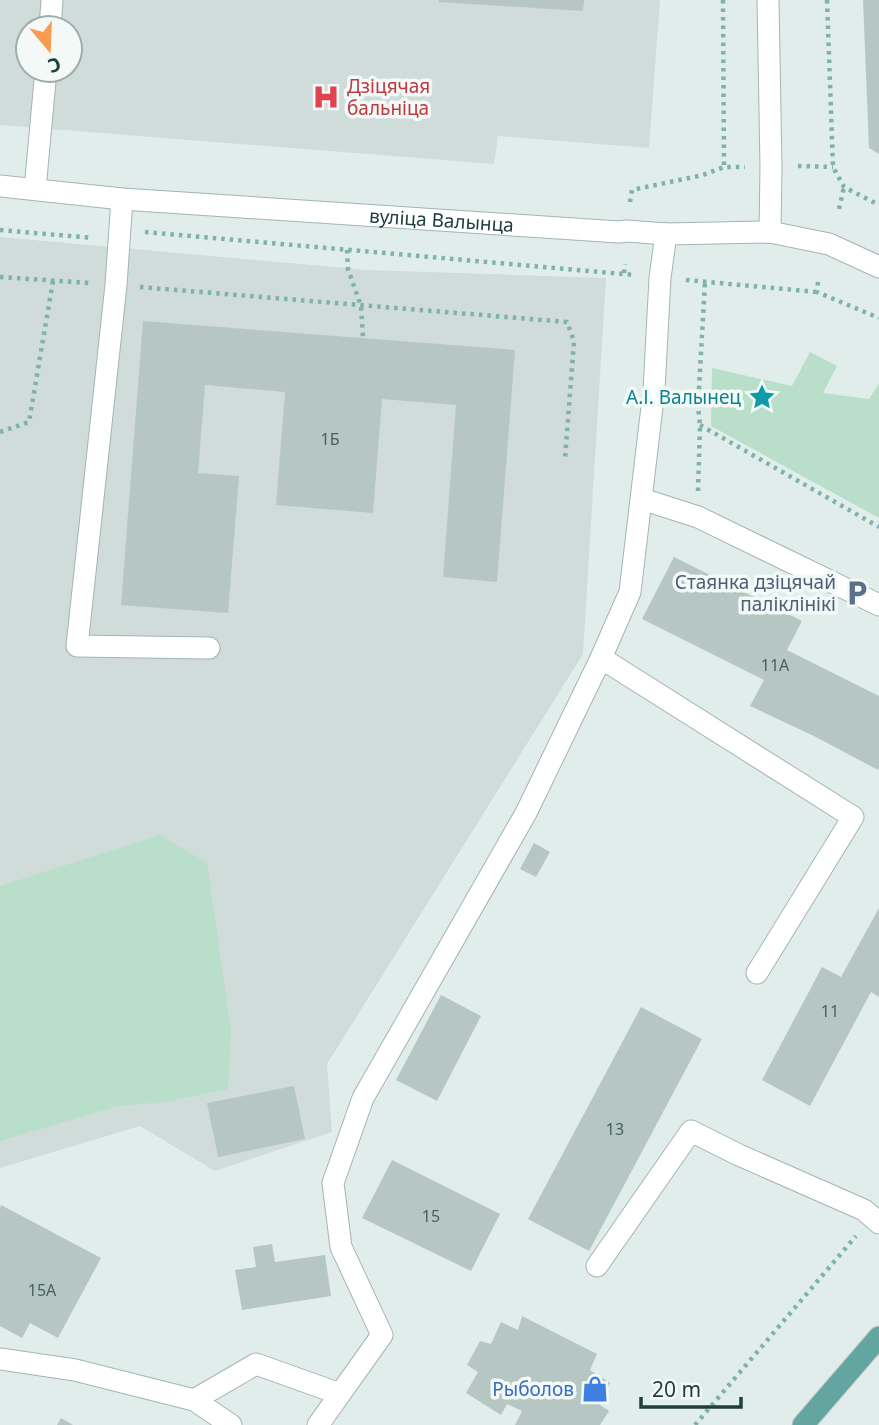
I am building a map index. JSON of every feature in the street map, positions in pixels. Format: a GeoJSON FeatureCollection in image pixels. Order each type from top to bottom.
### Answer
{"type":"FeatureCollection","features":[{"type":"Feature","properties":{"kind":"main road"},"geometry":{"type":"LineString","coordinates":[[803,1425],[879,1337]]}},
{"type":"Feature","properties":{"kind":"street"},"geometry":{"type":"LineString","coordinates":[[768,0],[770,232]]}},
{"type":"Feature","properties":{"kind":"street"},"geometry":{"type":"LineString","coordinates":[[35,190],[45,84]]}},
{"type":"Feature","properties":{"kind":"street","name":"вуліца Валынца"},"geometry":{"type":"LineString","coordinates":[[0,186],[122,199],[666,234],[770,232],[829,244],[879,267]]}},
{"type":"Feature","properties":{"kind":"street"},"geometry":{"type":"LineString","coordinates":[[122,199],[116,285],[77,646],[209,648]]}},
{"type":"Feature","properties":{"kind":"street"},"geometry":{"type":"LineString","coordinates":[[318,1425],[382,1335],[341,1247],[333,1183],[363,1098],[526,813],[601,659],[630,592],[654,390],[660,278],[666,234]]}},
{"type":"Feature","properties":{"kind":"street"},"geometry":{"type":"LineString","coordinates":[[642,499],[698,517],[879,605]]}},
{"type":"Feature","properties":{"kind":"street"},"geometry":{"type":"LineString","coordinates":[[601,659],[853,817],[757,973]]}},
{"type":"Feature","properties":{"kind":"street"},"geometry":{"type":"LineString","coordinates":[[597,1266],[691,1131],[864,1210],[876,1220]]}},
{"type":"Feature","properties":{"kind":"street"},"geometry":{"type":"LineString","coordinates":[[0,1359],[75,1370],[194,1400],[231,1425]]}},
{"type":"Feature","properties":{"kind":"street"},"geometry":{"type":"LineString","coordinates":[[194,1400],[256,1364],[340,1394]]}},
{"type":"Feature","properties":{"kind":"path"},"geometry":{"type":"LineString","coordinates":[[723,0],[723,167]]}},
{"type":"Feature","properties":{"kind":"path"},"geometry":{"type":"LineString","coordinates":[[827,0],[832,167],[844,187],[879,205]]}},
{"type":"Feature","properties":{"kind":"path"},"geometry":{"type":"LineString","coordinates":[[797,166],[832,167]]}},
{"type":"Feature","properties":{"kind":"path"},"geometry":{"type":"LineString","coordinates":[[630,202],[632,190],[703,175],[723,167],[746,167]]}},
{"type":"Feature","properties":{"kind":"path"},"geometry":{"type":"LineString","coordinates":[[839,209],[844,187]]}},
{"type":"Feature","properties":{"kind":"path"},"geometry":{"type":"LineString","coordinates":[[0,230],[118,242],[126,236],[141,232],[624,273],[625,264]]}},
{"type":"Feature","properties":{"kind":"path"},"geometry":{"type":"LineString","coordinates":[[347,250],[348,268],[361,306],[363,338]]}},
{"type":"Feature","properties":{"kind":"path"},"geometry":{"type":"LineString","coordinates":[[0,277],[567,322],[574,341],[565,458]]}},
{"type":"Feature","properties":{"kind":"path"},"geometry":{"type":"LineString","coordinates":[[678,280],[817,292],[879,318]]}},
{"type":"Feature","properties":{"kind":"path"},"geometry":{"type":"LineString","coordinates":[[0,432],[29,422],[53,281]]}},
{"type":"Feature","properties":{"kind":"path"},"geometry":{"type":"LineString","coordinates":[[698,517],[699,382],[705,282]]}},
{"type":"Feature","properties":{"kind":"path"},"geometry":{"type":"LineString","coordinates":[[817,292],[818,282]]}},
{"type":"Feature","properties":{"kind":"path"},"geometry":{"type":"LineString","coordinates":[[700,425],[879,527]]}},
{"type":"Feature","properties":{"kind":"path"},"geometry":{"type":"LineString","coordinates":[[695,1425],[876,1220]]}},
{"type":"Feature","properties":{"kind":"shaded area","name":"Дзіцячая бальніца"},"geometry":{"type":"Polygon","coordinates":[[[0,0],[660,0],[649,148],[498,136],[494,164],[0,125],[0,0]]]}},
{"type":"Feature","properties":{"kind":"shaded area"},"geometry":{"type":"Polygon","coordinates":[[[0,237],[367,270],[606,278],[583,654],[327,1064],[332,1132],[215,1171],[140,1126],[0,1168],[0,237]]]}},
{"type":"Feature","properties":{"kind":"green space"},"geometry":{"type":"Polygon","coordinates":[[[810,352],[837,366],[823,393],[869,399],[879,383],[879,518],[711,426],[712,368],[792,386],[810,352]]]}},
{"type":"Feature","properties":{"kind":"green space"},"geometry":{"type":"Polygon","coordinates":[[[160,835],[207,863],[231,1031],[228,1089],[166,1102],[118,1106],[0,1141],[0,886],[160,835]]]}},
{"type":"Feature","properties":{"kind":"building"},"geometry":{"type":"Polygon","coordinates":[[[439,0],[584,0],[583,11],[439,0]]]}},
{"type":"Feature","properties":{"kind":"building"},"geometry":{"type":"Polygon","coordinates":[[[863,0],[879,0],[879,154],[869,148],[863,0]]]}},
{"type":"Feature","properties":{"kind":"building"},"geometry":{"type":"Polygon","coordinates":[[[143,321],[515,350],[497,582],[443,577],[456,405],[382,399],[373,513],[276,505],[285,392],[205,385],[198,473],[239,476],[228,613],[121,605],[143,321]]]}},
{"type":"Feature","properties":{"kind":"building"},"geometry":{"type":"Polygon","coordinates":[[[674,557],[802,621],[787,650],[879,696],[878,770],[750,706],[764,680],[642,619],[674,557]]]}},
{"type":"Feature","properties":{"kind":"building"},"geometry":{"type":"Polygon","coordinates":[[[534,843],[550,852],[536,877],[520,869],[534,843]]]}},
{"type":"Feature","properties":{"kind":"building"},"geometry":{"type":"Polygon","coordinates":[[[879,908],[879,997],[871,992],[810,1106],[762,1080],[822,967],[841,977],[879,908]]]}},
{"type":"Feature","properties":{"kind":"building"},"geometry":{"type":"Polygon","coordinates":[[[441,995],[481,1016],[437,1101],[396,1080],[441,995]]]}},
{"type":"Feature","properties":{"kind":"building"},"geometry":{"type":"Polygon","coordinates":[[[641,1007],[702,1039],[589,1251],[528,1219],[641,1007]]]}},
{"type":"Feature","properties":{"kind":"building"},"geometry":{"type":"Polygon","coordinates":[[[294,1086],[305,1139],[218,1157],[207,1103],[294,1086]]]}},
{"type":"Feature","properties":{"kind":"building"},"geometry":{"type":"Polygon","coordinates":[[[392,1160],[500,1214],[471,1271],[362,1218],[392,1160]]]}},
{"type":"Feature","properties":{"kind":"building"},"geometry":{"type":"Polygon","coordinates":[[[1,1205],[101,1258],[58,1338],[30,1323],[22,1338],[0,1326],[1,1205]]]}},
{"type":"Feature","properties":{"kind":"building"},"geometry":{"type":"Polygon","coordinates":[[[272,1244],[275,1262],[325,1255],[331,1296],[242,1310],[235,1270],[256,1267],[253,1247],[272,1244]]]}},
{"type":"Feature","properties":{"kind":"building"},"geometry":{"type":"Polygon","coordinates":[[[522,1316],[597,1354],[590,1370],[610,1383],[599,1404],[609,1411],[600,1425],[515,1425],[522,1411],[507,1404],[501,1415],[466,1393],[478,1372],[467,1365],[480,1341],[491,1344],[501,1322],[518,1330],[522,1316]]]}},
{"type":"Feature","properties":{"kind":"building"},"geometry":{"type":"Polygon","coordinates":[[[61,1418],[73,1425],[57,1425],[61,1418]]]}},
{"type":"Feature","properties":{"kind":"place","name":"Дзіцячая бальніца"},"geometry":{"type":"Point","coordinates":[326,97]}},
{"type":"Feature","properties":{"kind":"place","name":"А.І. Валынец"},"geometry":{"type":"Point","coordinates":[762,397]}},
{"type":"Feature","properties":{"kind":"place","name":"Стаянка дзіцячай паліклінікі"},"geometry":{"type":"Point","coordinates":[857,593]}},
{"type":"Feature","properties":{"kind":"place","name":"Рыболов"},"geometry":{"type":"Point","coordinates":[595,1389]}}]}
